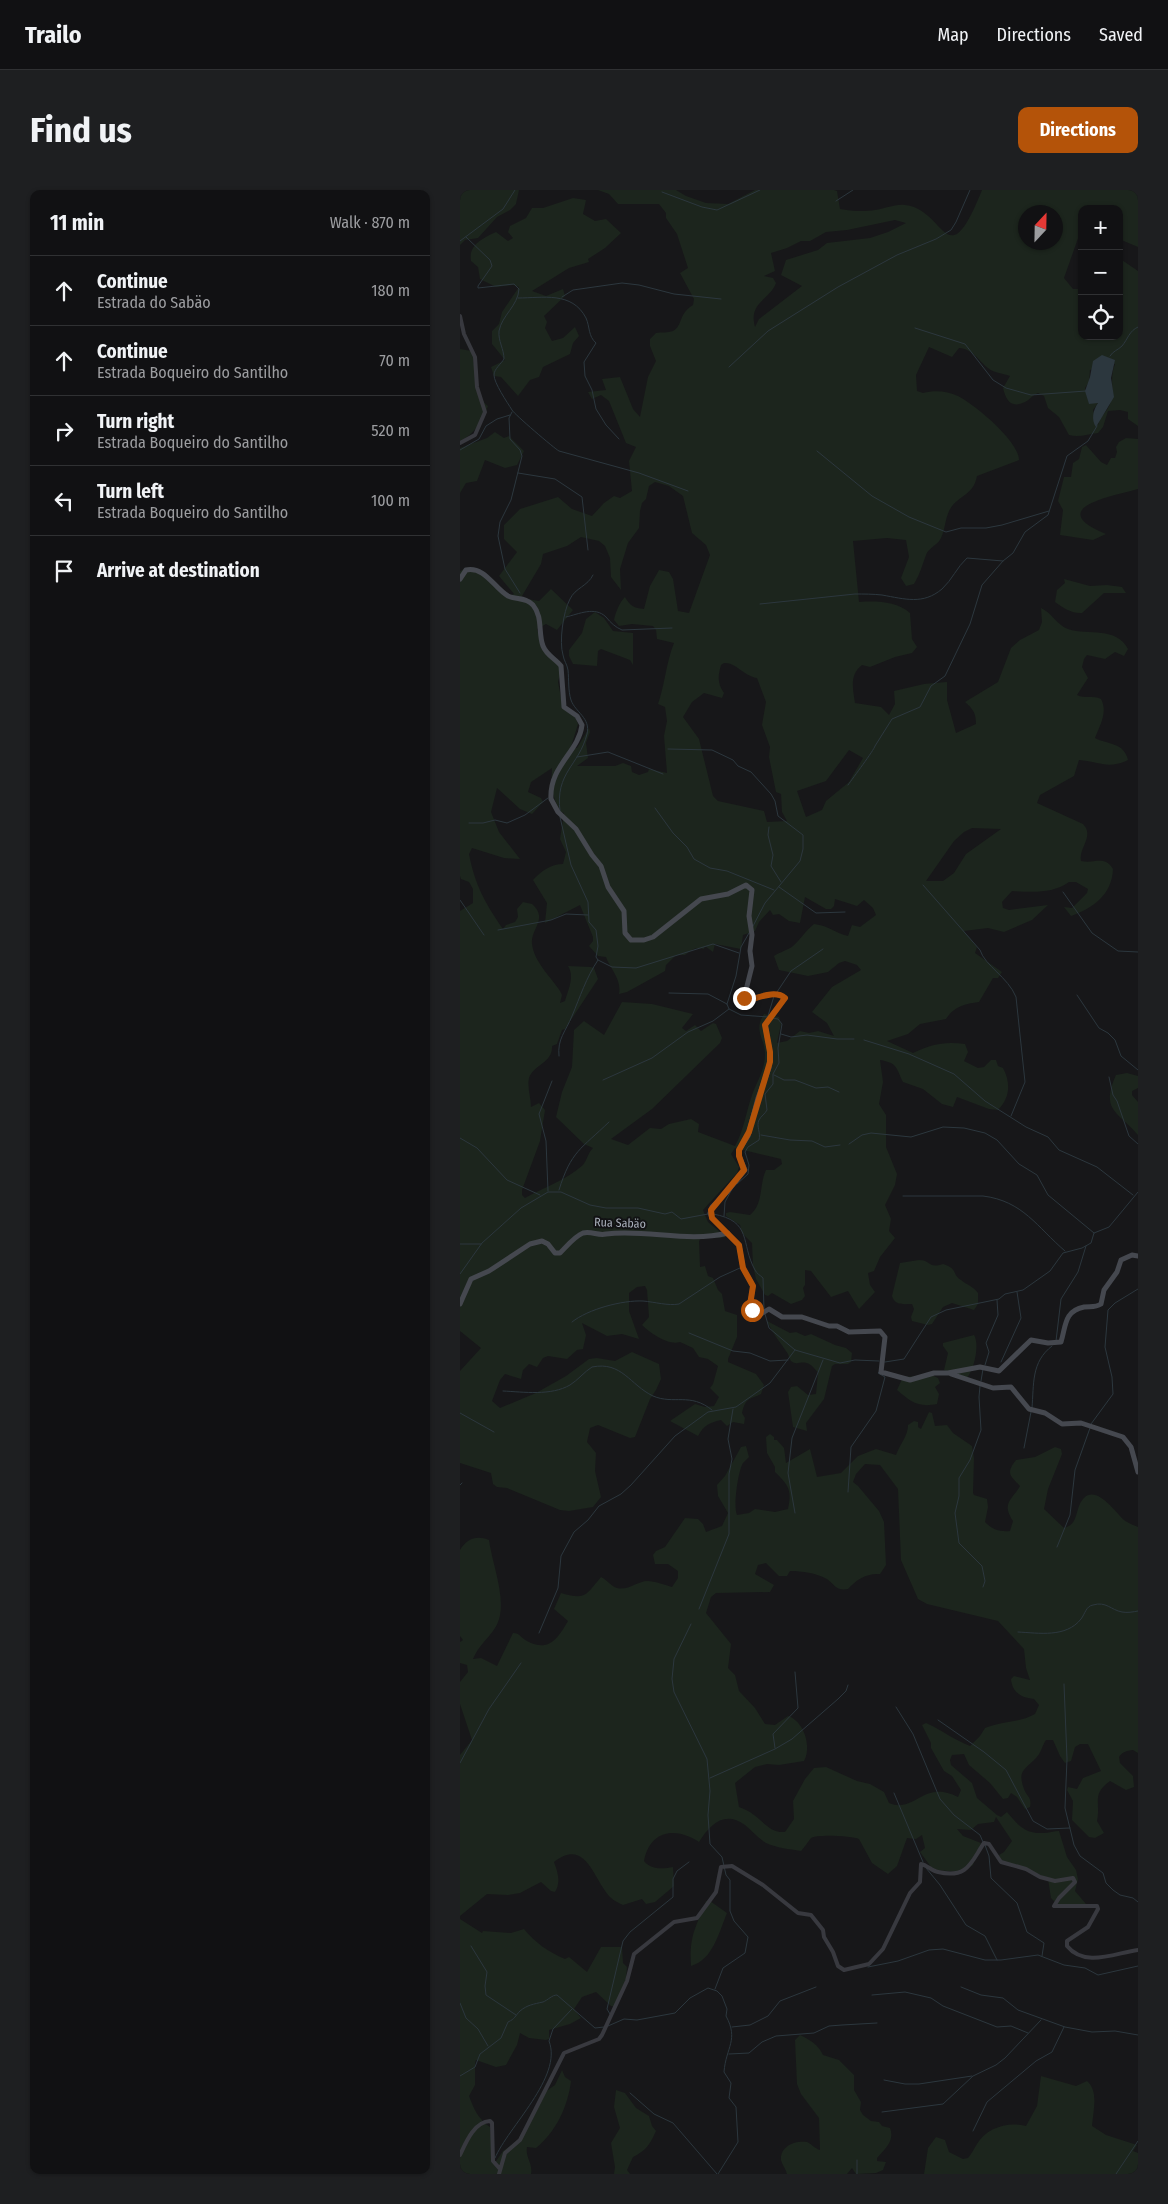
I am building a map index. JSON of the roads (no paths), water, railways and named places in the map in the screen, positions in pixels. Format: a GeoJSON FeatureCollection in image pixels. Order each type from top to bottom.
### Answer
{"type":"FeatureCollection","features":[{"type":"Feature","properties":{"kind":"street"},"geometry":{"type":"LineString","coordinates":[[460,316],[464,334],[475,357],[477,387],[485,412],[475,435],[460,443]]}},
{"type":"Feature","properties":{"kind":"street"},"geometry":{"type":"LineString","coordinates":[[460,579],[466,570],[476,570],[491,580],[507,595],[522,599],[534,606],[541,628],[543,647],[549,656],[561,666],[564,707],[577,716],[582,725],[579,736],[556,772],[551,800],[558,812],[576,829],[601,866],[608,888],[624,910],[625,933],[629,938],[636,940],[653,937],[704,898],[728,894],[746,885],[752,890],[748,916],[752,936],[750,950],[752,966],[744,998],[749,1000],[778,994],[785,998],[765,1025],[770,1062],[749,1132],[739,1150],[744,1170],[711,1210],[712,1218],[739,1245],[743,1268],[753,1286],[750,1305],[754,1312],[761,1314],[769,1309],[782,1317],[802,1317],[826,1326],[837,1326],[849,1332],[880,1331],[885,1337],[880,1371],[885,1375],[910,1380],[934,1373],[948,1373],[980,1367],[999,1371],[1031,1340],[1048,1343],[1061,1342],[1065,1321],[1069,1314],[1082,1308],[1100,1304],[1104,1290],[1116,1272],[1121,1260],[1132,1254],[1138,1256]]}},
{"type":"Feature","properties":{"kind":"street","name":"Rua Sabäo"},"geometry":{"type":"LineString","coordinates":[[460,1304],[471,1279],[489,1271],[530,1244],[542,1241],[548,1244],[555,1253],[560,1253],[581,1234],[592,1232],[604,1235],[628,1232],[697,1238],[728,1233]]}},
{"type":"Feature","properties":{"kind":"street"},"geometry":{"type":"LineString","coordinates":[[948,1373],[993,1388],[1011,1387],[1030,1409],[1045,1413],[1062,1424],[1081,1423],[1123,1437],[1131,1447],[1138,1472]]}},
{"type":"Feature","properties":{"kind":"street"},"geometry":{"type":"LineString","coordinates":[[499,2174],[505,2153],[520,2140],[564,2053],[599,2039],[602,2035],[627,1981],[634,1954],[674,1922],[696,1918],[716,1892],[721,1867],[732,1866],[763,1885],[798,1913],[811,1915],[823,1930],[824,1937],[833,1952],[838,1966],[844,1970],[869,1964],[882,1949],[910,1893],[920,1882],[921,1864],[923,1863],[936,1872],[949,1873],[964,1870],[974,1863],[984,1843],[989,1844],[1001,1862],[1026,1869],[1040,1877],[1054,1880],[1073,1878],[1075,1882],[1059,1898],[1054,1906],[1097,1906],[1098,1909],[1088,1926],[1067,1941],[1067,1946],[1073,1954],[1088,1958],[1107,1957],[1138,1950]]}},
{"type":"Feature","properties":{"kind":"street"},"geometry":{"type":"LineString","coordinates":[[460,2155],[476,2127],[486,2121],[490,2121],[492,2123],[493,2161],[500,2169]]}},
{"type":"Feature","properties":{"kind":"waterway"},"geometry":{"type":"LineString","coordinates":[[460,241],[503,209],[515,190]]}},
{"type":"Feature","properties":{"kind":"waterway"},"geometry":{"type":"LineString","coordinates":[[662,192],[702,207],[717,210],[760,190]]}},
{"type":"Feature","properties":{"kind":"waterway"},"geometry":{"type":"LineString","coordinates":[[836,201],[853,190]]}},
{"type":"Feature","properties":{"kind":"waterway"},"geometry":{"type":"LineString","coordinates":[[729,367],[768,331],[838,287],[897,255],[936,239],[951,230],[970,190]]}},
{"type":"Feature","properties":{"kind":"waterway"},"geometry":{"type":"LineString","coordinates":[[466,237],[490,260],[492,266],[478,288],[514,284],[519,289],[516,300],[503,320],[499,331],[504,359],[494,373],[498,387],[514,413],[559,451],[639,473],[688,491]]}},
{"type":"Feature","properties":{"kind":"waterway"},"geometry":{"type":"LineString","coordinates":[[562,297],[573,290],[622,283],[639,285],[674,294],[721,299]]}},
{"type":"Feature","properties":{"kind":"waterway"},"geometry":{"type":"LineString","coordinates":[[518,298],[556,298],[573,303],[580,309],[586,318],[590,334],[596,343],[584,362],[585,376],[592,390],[596,409],[606,425],[619,439]]}},
{"type":"Feature","properties":{"kind":"waterway"},"geometry":{"type":"LineString","coordinates":[[1110,356],[1122,346],[1138,327]]}},
{"type":"Feature","properties":{"kind":"waterway"},"geometry":{"type":"LineString","coordinates":[[915,328],[965,344],[993,380],[1006,388],[1031,395],[1086,391]]}},
{"type":"Feature","properties":{"kind":"waterway"},"geometry":{"type":"LineString","coordinates":[[512,412],[509,418],[510,439],[520,450],[522,456],[511,500],[500,522],[498,536],[505,569],[520,593]]}},
{"type":"Feature","properties":{"kind":"waterway"},"geometry":{"type":"LineString","coordinates":[[460,450],[479,439],[486,426],[497,419],[510,415]]}},
{"type":"Feature","properties":{"kind":"waterway"},"geometry":{"type":"LineString","coordinates":[[848,785],[892,719],[920,707],[931,686],[945,676],[970,624],[982,585],[1003,561],[1013,553],[1025,532],[1048,515],[1067,456],[1088,441],[1097,426]]}},
{"type":"Feature","properties":{"kind":"waterway"},"geometry":{"type":"LineString","coordinates":[[817,451],[872,496],[909,517],[946,532],[961,528],[986,528],[1002,525],[1049,511]]}},
{"type":"Feature","properties":{"kind":"waterway"},"geometry":{"type":"LineString","coordinates":[[518,473],[555,479],[582,497],[588,550]]}},
{"type":"Feature","properties":{"kind":"waterway"},"geometry":{"type":"LineString","coordinates":[[760,604],[855,594],[921,599],[935,594],[942,589],[967,558],[1003,561]]}},
{"type":"Feature","properties":{"kind":"waterway"},"geometry":{"type":"LineString","coordinates":[[560,811],[559,798],[564,778],[579,754],[588,728],[585,719],[573,704],[570,696],[568,670],[563,657],[561,643],[562,627],[565,611],[572,595],[588,582],[593,575]]}},
{"type":"Feature","properties":{"kind":"waterway"},"geometry":{"type":"LineString","coordinates":[[566,617],[592,611],[602,614],[613,625],[622,630],[672,628]]}},
{"type":"Feature","properties":{"kind":"waterway"},"geometry":{"type":"LineString","coordinates":[[668,749],[712,750],[733,760],[738,766],[751,772],[771,794],[775,801],[778,816],[803,835],[803,849],[800,861],[765,903],[752,928]]}},
{"type":"Feature","properties":{"kind":"waterway"},"geometry":{"type":"LineString","coordinates":[[577,757],[608,752],[663,774]]}},
{"type":"Feature","properties":{"kind":"waterway"},"geometry":{"type":"LineString","coordinates":[[469,823],[483,823],[495,820],[507,823],[525,815],[548,798]]}},
{"type":"Feature","properties":{"kind":"waterway"},"geometry":{"type":"LineString","coordinates":[[655,808],[673,833],[687,847],[694,859],[710,868],[727,871],[774,890]]}},
{"type":"Feature","properties":{"kind":"waterway"},"geometry":{"type":"LineString","coordinates":[[559,1056],[559,1045],[562,1035],[598,960],[596,957],[598,946],[596,930],[589,922],[588,902],[571,865],[560,817]]}},
{"type":"Feature","properties":{"kind":"waterway"},"geometry":{"type":"LineString","coordinates":[[769,827],[768,835],[773,855],[771,866],[781,882]]}},
{"type":"Feature","properties":{"kind":"waterway"},"geometry":{"type":"LineString","coordinates":[[923,885],[1008,983],[1016,997],[1025,1082],[1011,1116]]}},
{"type":"Feature","properties":{"kind":"waterway"},"geometry":{"type":"LineString","coordinates":[[779,887],[816,913],[845,912]]}},
{"type":"Feature","properties":{"kind":"waterway"},"geometry":{"type":"LineString","coordinates":[[1063,892],[1092,933],[1118,951],[1138,952]]}},
{"type":"Feature","properties":{"kind":"waterway"},"geometry":{"type":"LineString","coordinates":[[460,900],[484,935]]}},
{"type":"Feature","properties":{"kind":"waterway"},"geometry":{"type":"LineString","coordinates":[[498,930],[551,920],[566,914],[588,915]]}},
{"type":"Feature","properties":{"kind":"waterway"},"geometry":{"type":"LineString","coordinates":[[727,1004],[736,976],[741,947],[749,933]]}},
{"type":"Feature","properties":{"kind":"waterway"},"geometry":{"type":"LineString","coordinates":[[598,960],[612,967],[636,968],[713,944],[739,953]]}},
{"type":"Feature","properties":{"kind":"waterway"},"geometry":{"type":"LineString","coordinates":[[777,992],[791,971],[823,949]]}},
{"type":"Feature","properties":{"kind":"waterway"},"geometry":{"type":"LineString","coordinates":[[669,993],[708,994],[727,1004],[729,1009],[741,1015],[768,1017]]}},
{"type":"Feature","properties":{"kind":"waterway"},"geometry":{"type":"LineString","coordinates":[[1077,995],[1099,1028],[1115,1040],[1121,1056],[1138,1070]]}},
{"type":"Feature","properties":{"kind":"waterway"},"geometry":{"type":"LineString","coordinates":[[768,1016],[774,996]]}},
{"type":"Feature","properties":{"kind":"waterway"},"geometry":{"type":"LineString","coordinates":[[603,1080],[652,1058],[688,1032],[713,1021],[729,1009]]}},
{"type":"Feature","properties":{"kind":"waterway"},"geometry":{"type":"LineString","coordinates":[[737,1184],[748,1174],[749,1165],[745,1152],[748,1147],[759,1140],[758,1122],[767,1110],[765,1094],[773,1084],[773,1074],[779,1063],[778,1048],[782,1024],[778,1019],[772,1018]]}},
{"type":"Feature","properties":{"kind":"waterway"},"geometry":{"type":"LineString","coordinates":[[781,1034],[791,1037],[807,1035],[854,1039]]}},
{"type":"Feature","properties":{"kind":"waterway"},"geometry":{"type":"LineString","coordinates":[[864,1040],[909,1054],[954,1074],[985,1101],[1026,1127],[1048,1137],[1059,1150],[1097,1167],[1133,1195]]}},
{"type":"Feature","properties":{"kind":"waterway"},"geometry":{"type":"LineString","coordinates":[[774,1075],[784,1080],[795,1080],[816,1088],[828,1087],[839,1092]]}},
{"type":"Feature","properties":{"kind":"waterway"},"geometry":{"type":"LineString","coordinates":[[1109,1077],[1113,1095],[1117,1101],[1129,1136],[1138,1144]]}},
{"type":"Feature","properties":{"kind":"waterway"},"geometry":{"type":"LineString","coordinates":[[548,1191],[546,1141],[539,1114],[552,1081]]}},
{"type":"Feature","properties":{"kind":"waterway"},"geometry":{"type":"LineString","coordinates":[[559,1190],[563,1177],[573,1158],[609,1122]]}},
{"type":"Feature","properties":{"kind":"waterway"},"geometry":{"type":"LineString","coordinates":[[849,1144],[862,1135],[871,1133],[911,1137],[943,1127],[964,1128],[985,1133],[997,1140],[1019,1164],[1037,1175],[1048,1195],[1094,1233]]}},
{"type":"Feature","properties":{"kind":"waterway"},"geometry":{"type":"LineString","coordinates":[[761,1135],[790,1140],[812,1141],[825,1147],[840,1145]]}},
{"type":"Feature","properties":{"kind":"waterway"},"geometry":{"type":"LineString","coordinates":[[460,1138],[477,1148],[507,1180],[540,1195]]}},
{"type":"Feature","properties":{"kind":"waterway"},"geometry":{"type":"LineString","coordinates":[[724,1216],[725,1202],[732,1189]]}},
{"type":"Feature","properties":{"kind":"waterway"},"geometry":{"type":"LineString","coordinates":[[460,1274],[482,1243],[521,1208],[548,1192],[561,1192],[590,1205],[606,1208],[638,1208],[665,1214],[672,1212],[681,1219],[708,1214]]}},
{"type":"Feature","properties":{"kind":"waterway"},"geometry":{"type":"LineString","coordinates":[[885,1362],[904,1359],[931,1317],[946,1310],[999,1299],[1005,1294],[1023,1290],[1050,1271],[1063,1253],[1082,1248],[1091,1243],[1094,1233],[1109,1227],[1138,1192]]}},
{"type":"Feature","properties":{"kind":"waterway"},"geometry":{"type":"LineString","coordinates":[[903,1196],[983,1196],[1009,1203],[1028,1216],[1065,1251]]}},
{"type":"Feature","properties":{"kind":"waterway"},"geometry":{"type":"LineString","coordinates":[[713,1214],[726,1217],[740,1228],[755,1270],[763,1278],[764,1310]]}},
{"type":"Feature","properties":{"kind":"waterway"},"geometry":{"type":"LineString","coordinates":[[460,1244],[481,1244]]}},
{"type":"Feature","properties":{"kind":"waterway"},"geometry":{"type":"LineString","coordinates":[[1056,1341],[1061,1299],[1078,1272],[1086,1246]]}},
{"type":"Feature","properties":{"kind":"waterway"},"geometry":{"type":"LineString","coordinates":[[572,1322],[596,1309],[626,1302],[643,1301],[679,1304],[720,1277],[740,1268]]}},
{"type":"Feature","properties":{"kind":"waterway"},"geometry":{"type":"LineString","coordinates":[[1091,1424],[1113,1394],[1112,1377],[1105,1347],[1108,1310],[1115,1303],[1138,1289]]}},
{"type":"Feature","properties":{"kind":"waterway"},"geometry":{"type":"LineString","coordinates":[[1001,1362],[1021,1318],[1017,1292]]}},
{"type":"Feature","properties":{"kind":"waterway"},"geometry":{"type":"LineString","coordinates":[[985,1365],[989,1352],[986,1343],[998,1315],[997,1300]]}},
{"type":"Feature","properties":{"kind":"waterway"},"geometry":{"type":"LineString","coordinates":[[765,1314],[769,1328],[795,1350],[840,1363],[855,1360],[879,1361]]}},
{"type":"Feature","properties":{"kind":"waterway"},"geometry":{"type":"LineString","coordinates":[[689,1333],[733,1351],[750,1353],[770,1361],[788,1360]]}},
{"type":"Feature","properties":{"kind":"waterway"},"geometry":{"type":"LineString","coordinates":[[1032,1408],[1037,1366],[1045,1352],[1052,1346]]}},
{"type":"Feature","properties":{"kind":"waterway"},"geometry":{"type":"LineString","coordinates":[[539,1633],[558,1588],[561,1556],[574,1532],[588,1520],[599,1506],[621,1494],[631,1485],[675,1436],[708,1412],[736,1407],[770,1383],[795,1350]]}},
{"type":"Feature","properties":{"kind":"waterway"},"geometry":{"type":"LineString","coordinates":[[795,1513],[788,1473],[792,1438],[823,1360]]}},
{"type":"Feature","properties":{"kind":"waterway"},"geometry":{"type":"LineString","coordinates":[[503,1391],[554,1391],[570,1385],[592,1367],[602,1366],[611,1367],[625,1375],[653,1396],[696,1401],[712,1410]]}},
{"type":"Feature","properties":{"kind":"waterway"},"geometry":{"type":"LineString","coordinates":[[981,1381],[983,1369]]}},
{"type":"Feature","properties":{"kind":"waterway"},"geometry":{"type":"LineString","coordinates":[[848,1492],[851,1447],[876,1411],[885,1377],[879,1372]]}},
{"type":"Feature","properties":{"kind":"waterway"},"geometry":{"type":"LineString","coordinates":[[980,1386],[981,1430],[970,1460],[959,1478],[959,1496],[955,1513],[959,1543],[982,1566],[985,1581],[983,1587]]}},
{"type":"Feature","properties":{"kind":"waterway"},"geometry":{"type":"LineString","coordinates":[[699,1609],[729,1534],[729,1474],[732,1459],[728,1439],[733,1409]]}},
{"type":"Feature","properties":{"kind":"waterway"},"geometry":{"type":"LineString","coordinates":[[1024,1448],[1031,1412]]}},
{"type":"Feature","properties":{"kind":"waterway"},"geometry":{"type":"LineString","coordinates":[[460,1413],[494,1432]]}},
{"type":"Feature","properties":{"kind":"waterway"},"geometry":{"type":"LineString","coordinates":[[1057,1547],[1070,1515],[1075,1470],[1090,1428]]}},
{"type":"Feature","properties":{"kind":"waterway"},"geometry":{"type":"LineString","coordinates":[[1018,1632],[1060,1632],[1075,1625],[1089,1607],[1098,1604],[1122,1612],[1138,1611]]}},
{"type":"Feature","properties":{"kind":"waterway"},"geometry":{"type":"LineString","coordinates":[[691,1624],[674,1659],[672,1679],[674,1692],[707,1759],[710,1791],[708,1815],[710,1844],[722,1857],[726,1875],[730,1880],[730,1911],[734,1921],[748,1937],[745,1953],[723,1968],[715,1989]]}},
{"type":"Feature","properties":{"kind":"waterway"},"geometry":{"type":"LineString","coordinates":[[460,1763],[489,1709],[521,1663]]}},
{"type":"Feature","properties":{"kind":"waterway"},"geometry":{"type":"LineString","coordinates":[[775,1748],[773,1734],[798,1708],[795,1672]]}},
{"type":"Feature","properties":{"kind":"waterway"},"geometry":{"type":"LineString","coordinates":[[1064,1684],[1067,1759],[1065,1808],[1074,1845],[1080,1856],[1103,1873],[1106,1883],[1113,1890],[1138,1902]]}},
{"type":"Feature","properties":{"kind":"waterway"},"geometry":{"type":"LineString","coordinates":[[710,1778],[775,1749],[792,1739],[838,1699],[846,1691],[848,1685]]}},
{"type":"Feature","properties":{"kind":"waterway"},"geometry":{"type":"LineString","coordinates":[[896,1707],[913,1734],[940,1799],[954,1815],[980,1835],[983,1842]]}},
{"type":"Feature","properties":{"kind":"waterway"},"geometry":{"type":"LineString","coordinates":[[938,1720],[1006,1770],[1033,1821],[1047,1829],[1070,1828]]}},
{"type":"Feature","properties":{"kind":"waterway"},"geometry":{"type":"LineString","coordinates":[[894,1793],[923,1862]]}},
{"type":"Feature","properties":{"kind":"waterway"},"geometry":{"type":"LineString","coordinates":[[985,1845],[989,1856],[991,1878],[1017,1903],[1027,1932],[1044,1943],[1042,1956]]}},
{"type":"Feature","properties":{"kind":"waterway"},"geometry":{"type":"LineString","coordinates":[[610,2014],[607,2009],[623,1941],[630,1932],[673,1897],[673,1879],[677,1871],[689,1862]]}},
{"type":"Feature","properties":{"kind":"waterway"},"geometry":{"type":"LineString","coordinates":[[926,1868],[940,1885],[966,1925],[985,1936],[997,1960]]}},
{"type":"Feature","properties":{"kind":"waterway"},"geometry":{"type":"LineString","coordinates":[[471,1946],[487,1972],[486,1995],[516,2015]]}},
{"type":"Feature","properties":{"kind":"waterway"},"geometry":{"type":"LineString","coordinates":[[868,1967],[898,1961],[929,1950],[943,1949],[985,1960],[1001,1960],[1038,1955],[1064,1965],[1085,1968],[1098,1975],[1138,1966]]}},
{"type":"Feature","properties":{"kind":"waterway"},"geometry":{"type":"LineString","coordinates":[[732,2027],[750,2025],[768,2016],[780,2001],[816,1987]]}},
{"type":"Feature","properties":{"kind":"waterway"},"geometry":{"type":"LineString","coordinates":[[961,1987],[981,1995],[1003,1998],[1018,2010],[1065,2027],[1092,2032],[1115,2031],[1138,2035]]}},
{"type":"Feature","properties":{"kind":"waterway"},"geometry":{"type":"LineString","coordinates":[[608,2026],[624,2019],[637,2020],[675,2013],[690,1998],[708,1988],[717,1991],[722,1996],[727,2009],[726,2016],[730,2024],[732,2038],[724,2072],[731,2083],[729,2098],[736,2107],[738,2142],[718,2174]]}},
{"type":"Feature","properties":{"kind":"waterway"},"geometry":{"type":"LineString","coordinates":[[872,1995],[905,1992],[931,1998],[943,2006],[997,2027],[1011,2026],[1028,2033]]}},
{"type":"Feature","properties":{"kind":"waterway"},"geometry":{"type":"LineString","coordinates":[[460,2076],[475,2067],[480,2054],[501,2038],[508,2022],[514,2019],[520,2011],[553,1996],[557,1995],[595,2028],[604,2027]]}},
{"type":"Feature","properties":{"kind":"waterway"},"geometry":{"type":"LineString","coordinates":[[460,2003],[466,2018],[478,2029],[488,2046]]}},
{"type":"Feature","properties":{"kind":"waterway"},"geometry":{"type":"LineString","coordinates":[[495,2158],[541,2086],[548,2070],[551,2055],[549,2041],[553,2029],[572,2009]]}},
{"type":"Feature","properties":{"kind":"waterway"},"geometry":{"type":"LineString","coordinates":[[882,2112],[943,2104],[973,2076],[996,2065],[1005,2058],[1041,2020]]}},
{"type":"Feature","properties":{"kind":"waterway"},"geometry":{"type":"LineString","coordinates":[[729,2054],[749,2053],[762,2042],[776,2036],[814,2033],[829,2026],[877,2023]]}},
{"type":"Feature","properties":{"kind":"waterway"},"geometry":{"type":"LineString","coordinates":[[973,2131],[987,2102],[1036,2061],[1052,2052],[1064,2027]]}},
{"type":"Feature","properties":{"kind":"waterway"},"geometry":{"type":"LineString","coordinates":[[884,2080],[905,2084],[919,2084],[972,2076]]}},
{"type":"Feature","properties":{"kind":"waterway"},"geometry":{"type":"LineString","coordinates":[[630,2093],[654,2114],[673,2123],[717,2174]]}},
{"type":"Feature","properties":{"kind":"waterway"},"geometry":{"type":"LineString","coordinates":[[1116,2174],[1138,2141]]}},
{"type":"Feature","properties":{"kind":"waterway"},"geometry":{"type":"LineString","coordinates":[[857,2160],[857,2174]]}}]}
